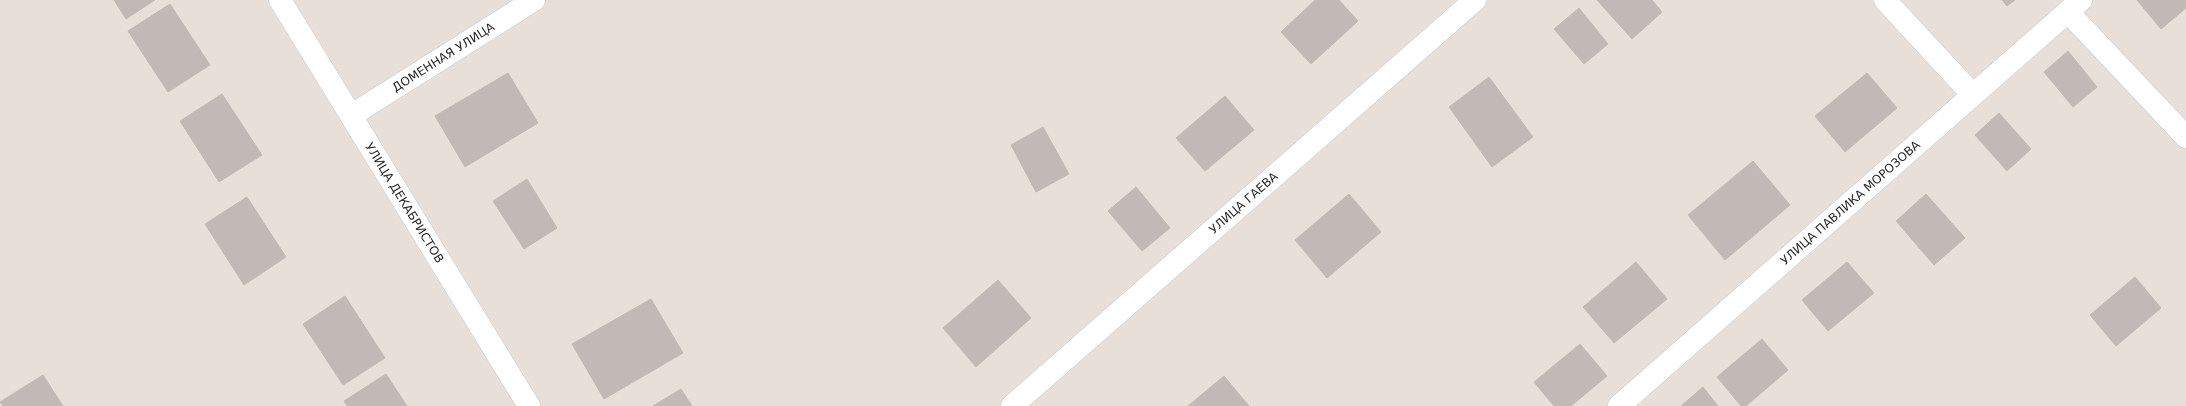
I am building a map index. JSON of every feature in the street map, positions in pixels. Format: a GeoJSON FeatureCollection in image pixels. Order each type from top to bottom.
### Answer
{"type":"FeatureCollection","features":[{"type":"Feature","properties":{"kind":"street","name":"УЛИЦА ДЕКАБРИСТОВ"},"geometry":{"type":"LineString","coordinates":[[280,0],[352,115],[529,406]]}},
{"type":"Feature","properties":{"kind":"street","name":"ДОМЕННАЯ УЛИЦА"},"geometry":{"type":"LineString","coordinates":[[352,115],[534,0]]}},
{"type":"Feature","properties":{"kind":"street","name":"УЛИЦА ГАЕВА"},"geometry":{"type":"LineString","coordinates":[[1012,406],[1474,0]]}},
{"type":"Feature","properties":{"kind":"street"},"geometry":{"type":"LineString","coordinates":[[1884,0],[1972,94]]}},
{"type":"Feature","properties":{"kind":"street"},"geometry":{"type":"LineString","coordinates":[[2074,6],[2186,137]]}},
{"type":"Feature","properties":{"kind":"street","name":"УЛИЦА ПАВЛИКА МОРОЗОВА"},"geometry":{"type":"LineString","coordinates":[[1619,406],[1972,94],[2074,6]]}},
{"type":"Feature","properties":{"kind":"building"},"geometry":{"type":"Polygon","coordinates":[[[114,0],[155,0],[126,19],[114,0]]]}},
{"type":"Feature","properties":{"kind":"building"},"geometry":{"type":"Polygon","coordinates":[[[1315,0],[1339,0],[1358,21],[1311,64],[1281,32],[1315,0]]]}},
{"type":"Feature","properties":{"kind":"building"},"geometry":{"type":"Polygon","coordinates":[[[1597,0],[1652,0],[1662,12],[1632,39],[1597,0]]]}},
{"type":"Feature","properties":{"kind":"building"},"geometry":{"type":"Polygon","coordinates":[[[2002,0],[2015,0],[2007,6],[2002,0]]]}},
{"type":"Feature","properties":{"kind":"building"},"geometry":{"type":"Polygon","coordinates":[[[2137,0],[2186,0],[2186,8],[2161,29],[2137,0]]]}},
{"type":"Feature","properties":{"kind":"building"},"geometry":{"type":"Polygon","coordinates":[[[170,4],[210,65],[168,92],[128,31],[170,4]]]}},
{"type":"Feature","properties":{"kind":"building"},"geometry":{"type":"Polygon","coordinates":[[[1579,8],[1608,44],[1584,64],[1554,29],[1579,8]]]}},
{"type":"Feature","properties":{"kind":"building"},"geometry":{"type":"Polygon","coordinates":[[[2068,51],[2097,87],[2073,107],[2044,72],[2068,51]]]}},
{"type":"Feature","properties":{"kind":"building"},"geometry":{"type":"Polygon","coordinates":[[[508,73],[538,123],[465,167],[435,116],[508,73]]]}},
{"type":"Feature","properties":{"kind":"building"},"geometry":{"type":"Polygon","coordinates":[[[1867,73],[1897,108],[1845,152],[1815,116],[1867,73]]]}},
{"type":"Feature","properties":{"kind":"building"},"geometry":{"type":"Polygon","coordinates":[[[1489,77],[1533,137],[1492,167],[1449,107],[1489,77]]]}},
{"type":"Feature","properties":{"kind":"building"},"geometry":{"type":"Polygon","coordinates":[[[222,94],[262,155],[219,182],[180,121],[222,94]]]}},
{"type":"Feature","properties":{"kind":"building"},"geometry":{"type":"Polygon","coordinates":[[[1225,96],[1254,130],[1205,171],[1176,138],[1225,96]]]}},
{"type":"Feature","properties":{"kind":"building"},"geometry":{"type":"Polygon","coordinates":[[[1999,113],[2031,149],[2007,171],[1975,135],[1999,113]]]}},
{"type":"Feature","properties":{"kind":"building"},"geometry":{"type":"Polygon","coordinates":[[[1043,127],[1069,174],[1036,192],[1011,145],[1043,127]]]}},
{"type":"Feature","properties":{"kind":"building"},"geometry":{"type":"Polygon","coordinates":[[[1753,161],[1790,205],[1725,260],[1688,215],[1753,161]]]}},
{"type":"Feature","properties":{"kind":"building"},"geometry":{"type":"Polygon","coordinates":[[[527,179],[557,228],[524,249],[493,201],[527,179]]]}},
{"type":"Feature","properties":{"kind":"building"},"geometry":{"type":"Polygon","coordinates":[[[1136,187],[1170,228],[1142,251],[1108,211],[1136,187]]]}},
{"type":"Feature","properties":{"kind":"building"},"geometry":{"type":"Polygon","coordinates":[[[1349,194],[1381,232],[1327,278],[1295,240],[1349,194]]]}},
{"type":"Feature","properties":{"kind":"building"},"geometry":{"type":"Polygon","coordinates":[[[1926,194],[1965,238],[1934,265],[1896,221],[1926,194]]]}},
{"type":"Feature","properties":{"kind":"building"},"geometry":{"type":"Polygon","coordinates":[[[247,197],[286,257],[244,285],[205,224],[247,197]]]}},
{"type":"Feature","properties":{"kind":"building"},"geometry":{"type":"Polygon","coordinates":[[[1636,262],[1667,299],[1614,343],[1583,307],[1636,262]]]}},
{"type":"Feature","properties":{"kind":"building"},"geometry":{"type":"Polygon","coordinates":[[[1847,262],[1874,293],[1828,331],[1802,300],[1847,262]]]}},
{"type":"Feature","properties":{"kind":"building"},"geometry":{"type":"Polygon","coordinates":[[[2135,277],[2161,308],[2116,346],[2090,315],[2135,277]]]}},
{"type":"Feature","properties":{"kind":"building"},"geometry":{"type":"Polygon","coordinates":[[[998,280],[1031,318],[976,367],[943,328],[998,280]]]}},
{"type":"Feature","properties":{"kind":"building"},"geometry":{"type":"Polygon","coordinates":[[[345,296],[385,358],[343,385],[303,324],[345,296]]]}},
{"type":"Feature","properties":{"kind":"building"},"geometry":{"type":"Polygon","coordinates":[[[651,299],[683,353],[604,399],[572,344],[651,299]]]}},
{"type":"Feature","properties":{"kind":"building"},"geometry":{"type":"Polygon","coordinates":[[[1762,339],[1788,370],[1746,406],[1741,406],[1717,377],[1762,339]]]}},
{"type":"Feature","properties":{"kind":"building"},"geometry":{"type":"Polygon","coordinates":[[[1580,344],[1607,376],[1571,406],[1554,406],[1534,382],[1580,344]]]}},
{"type":"Feature","properties":{"kind":"building"},"geometry":{"type":"Polygon","coordinates":[[[386,374],[407,406],[347,406],[344,401],[386,374]]]}},
{"type":"Feature","properties":{"kind":"building"},"geometry":{"type":"Polygon","coordinates":[[[43,375],[63,406],[3,406],[0,402],[43,375]]]}},
{"type":"Feature","properties":{"kind":"building"},"geometry":{"type":"Polygon","coordinates":[[[1224,376],[1249,406],[1188,406],[1224,376]]]}},
{"type":"Feature","properties":{"kind":"building"},"geometry":{"type":"Polygon","coordinates":[[[1703,387],[1718,406],[1681,406],[1703,387]]]}},
{"type":"Feature","properties":{"kind":"building"},"geometry":{"type":"Polygon","coordinates":[[[681,389],[692,406],[653,406],[681,389]]]}}]}
